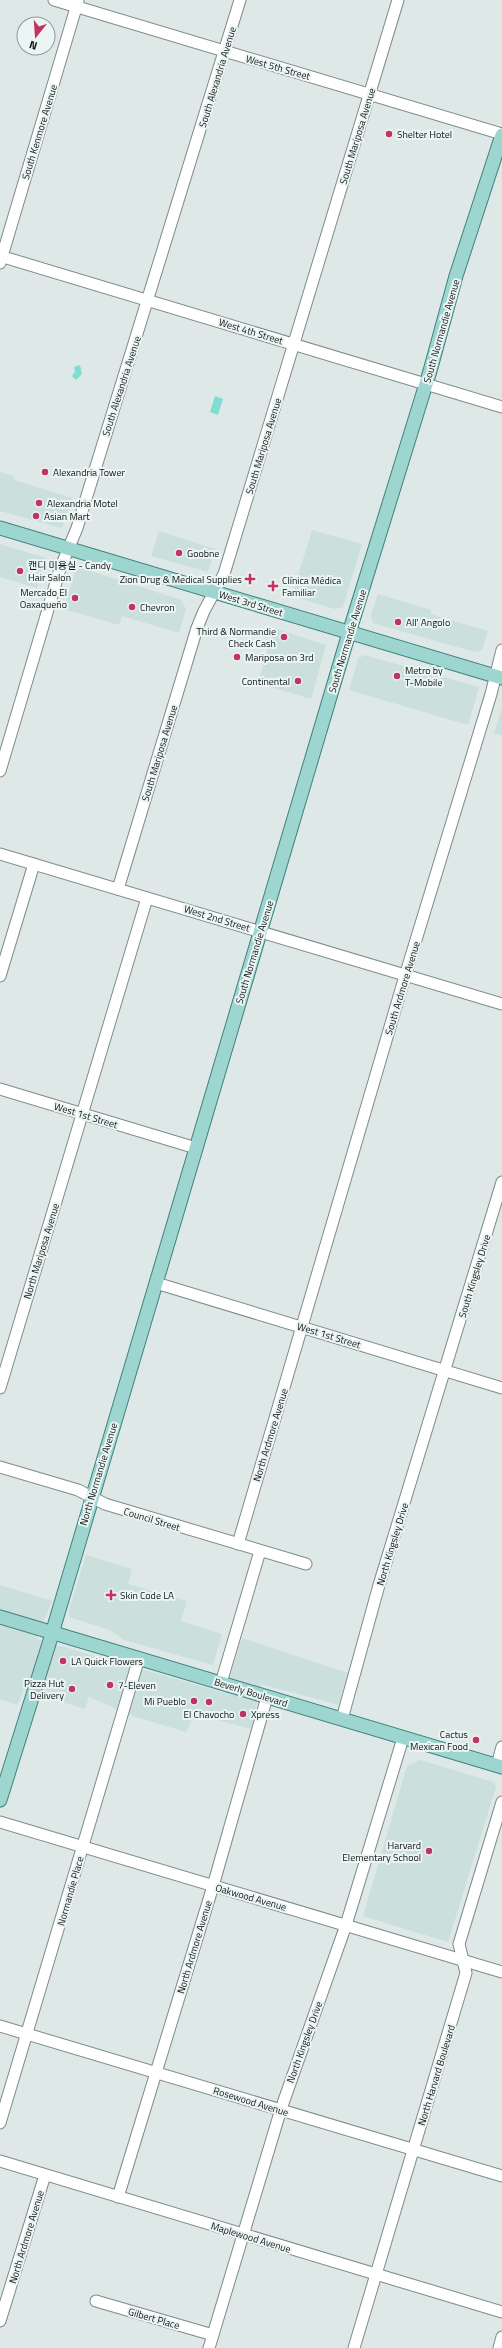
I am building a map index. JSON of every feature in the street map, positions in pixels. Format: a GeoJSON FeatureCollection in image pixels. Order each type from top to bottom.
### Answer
{"type":"FeatureCollection","features":[{"type":"Feature","properties":{"kind":"main road","name":"South Normandie Avenue"},"geometry":{"type":"LineString","coordinates":[[196,1148],[349,633],[426,384],[456,276],[502,135]]}},
{"type":"Feature","properties":{"kind":"main road","name":"West 3rd Street"},"geometry":{"type":"LineString","coordinates":[[0,528],[499,677]]}},
{"type":"Feature","properties":{"kind":"main road","name":"North Normandie Avenue"},"geometry":{"type":"LineString","coordinates":[[0,1800],[196,1148]]}},
{"type":"Feature","properties":{"kind":"main road","name":"Beverly Boulevard"},"geometry":{"type":"LineString","coordinates":[[0,1617],[499,1766]]}},
{"type":"Feature","properties":{"kind":"street","name":"West 5th Street"},"geometry":{"type":"LineString","coordinates":[[54,0],[77,3],[225,52],[370,94],[502,135]]}},
{"type":"Feature","properties":{"kind":"street","name":"South Alexandria Avenue"},"geometry":{"type":"LineString","coordinates":[[0,771],[60,569],[77,528],[134,339],[148,300],[240,0]]}},
{"type":"Feature","properties":{"kind":"street","name":"South Mariposa Avenue"},"geometry":{"type":"LineString","coordinates":[[118,889],[197,628],[224,574],[398,0]]}},
{"type":"Feature","properties":{"kind":"street","name":"South Kenmore Avenue"},"geometry":{"type":"LineString","coordinates":[[1,258],[77,3]]}},
{"type":"Feature","properties":{"kind":"street","name":"West 4th Street"},"geometry":{"type":"LineString","coordinates":[[1,258],[148,300],[502,407]]}},
{"type":"Feature","properties":{"kind":"street","name":"South Ardmore Avenue"},"geometry":{"type":"LineString","coordinates":[[302,1327],[405,976],[499,677],[502,650]]}},
{"type":"Feature","properties":{"kind":"street","name":"West 2nd Street"},"geometry":{"type":"LineString","coordinates":[[0,854],[502,1004]]}},
{"type":"Feature","properties":{"kind":"street"},"geometry":{"type":"LineString","coordinates":[[0,976],[34,864]]}},
{"type":"Feature","properties":{"kind":"street"},"geometry":{"type":"LineString","coordinates":[[82,1113],[147,898]]}},
{"type":"Feature","properties":{"kind":"street","name":"West 1st Street"},"geometry":{"type":"LineString","coordinates":[[0,1089],[196,1148]]}},
{"type":"Feature","properties":{"kind":"street","name":"North Mariposa Avenue"},"geometry":{"type":"LineString","coordinates":[[0,1388],[82,1113]]}},
{"type":"Feature","properties":{"kind":"street","name":"South Kingsley Drive"},"geometry":{"type":"LineString","coordinates":[[446,1371],[502,1182]]}},
{"type":"Feature","properties":{"kind":"street","name":"West 1st Street"},"geometry":{"type":"LineString","coordinates":[[156,1283],[502,1388]]}},
{"type":"Feature","properties":{"kind":"street","name":"North Ardmore Avenue"},"geometry":{"type":"LineString","coordinates":[[238,1544],[302,1327]]}},
{"type":"Feature","properties":{"kind":"street","name":"North Kingsley Drive"},"geometry":{"type":"LineString","coordinates":[[342,1719],[379,1585],[446,1371]]}},
{"type":"Feature","properties":{"kind":"street","name":"Council Street"},"geometry":{"type":"LineString","coordinates":[[0,1467],[78,1490],[105,1504],[306,1564]]}},
{"type":"Feature","properties":{"kind":"street"},"geometry":{"type":"LineString","coordinates":[[221,1683],[260,1551]]}},
{"type":"Feature","properties":{"kind":"street","name":"Normandie Place"},"geometry":{"type":"LineString","coordinates":[[0,2123],[139,1658]]}},
{"type":"Feature","properties":{"kind":"street","name":"North Ardmore Avenue"},"geometry":{"type":"LineString","coordinates":[[118,2197],[213,1886],[267,1697]]}},
{"type":"Feature","properties":{"kind":"street","name":"North Kingsley Drive"},"geometry":{"type":"LineString","coordinates":[[209,2348],[281,2110],[346,1925],[403,1738]]}},
{"type":"Feature","properties":{"kind":"street"},"geometry":{"type":"LineString","coordinates":[[499,1766],[502,1747]]}},
{"type":"Feature","properties":{"kind":"street","name":"North Harvard Boulevard"},"geometry":{"type":"LineString","coordinates":[[354,2348],[466,1973],[459,1944],[502,1802]]}},
{"type":"Feature","properties":{"kind":"street","name":"Oakwood Avenue"},"geometry":{"type":"LineString","coordinates":[[0,1822],[502,1972]]}},
{"type":"Feature","properties":{"kind":"street","name":"Rosewood Avenue"},"geometry":{"type":"LineString","coordinates":[[0,2026],[502,2176]]}},
{"type":"Feature","properties":{"kind":"street","name":"Maplewood Avenue"},"geometry":{"type":"LineString","coordinates":[[0,2161],[502,2312]]}},
{"type":"Feature","properties":{"kind":"street","name":"North Ardmore Avenue"},"geometry":{"type":"LineString","coordinates":[[0,2321],[45,2175]]}},
{"type":"Feature","properties":{"kind":"street","name":"Gilbert Place"},"geometry":{"type":"LineString","coordinates":[[96,2301],[213,2335]]}},
{"type":"Feature","properties":{"kind":"street"},"geometry":{"type":"LineString","coordinates":[[499,2348],[502,2337]]}},
{"type":"Feature","properties":{"kind":"shaded area","name":"Alexandria Motel"},"geometry":{"type":"Polygon","coordinates":[[[0,472],[14,476],[14,480],[72,498],[62,528],[0,511],[0,472]]]}},
{"type":"Feature","properties":{"kind":"shaded area"},"geometry":{"type":"Polygon","coordinates":[[[312,530],[362,544],[343,607],[335,609],[292,596],[312,530]]]}},
{"type":"Feature","properties":{"kind":"shaded area"},"geometry":{"type":"Polygon","coordinates":[[[159,531],[215,549],[208,572],[151,556],[159,531]]]}},
{"type":"Feature","properties":{"kind":"shaded area"},"geometry":{"type":"Polygon","coordinates":[[[0,544],[46,558],[37,588],[0,577],[0,544]]]}},
{"type":"Feature","properties":{"kind":"shaded area"},"geometry":{"type":"Polygon","coordinates":[[[81,568],[181,600],[186,609],[179,633],[122,616],[119,625],[64,609],[75,572],[81,568]]]}},
{"type":"Feature","properties":{"kind":"shaded area"},"geometry":{"type":"Polygon","coordinates":[[[378,594],[431,610],[430,614],[488,631],[482,650],[475,652],[373,623],[371,615],[378,594]]]}},
{"type":"Feature","properties":{"kind":"shaded area"},"geometry":{"type":"Polygon","coordinates":[[[274,628],[326,645],[311,699],[258,683],[274,628]]]}},
{"type":"Feature","properties":{"kind":"shaded area"},"geometry":{"type":"Polygon","coordinates":[[[364,655],[479,687],[468,725],[349,690],[358,659],[364,655]]]}},
{"type":"Feature","properties":{"kind":"shaded area"},"geometry":{"type":"Polygon","coordinates":[[[502,707],[502,735],[494,733],[502,707]]]}},
{"type":"Feature","properties":{"kind":"shaded area"},"geometry":{"type":"Polygon","coordinates":[[[86,1555],[132,1569],[128,1584],[187,1601],[181,1621],[222,1634],[213,1665],[124,1640],[110,1630],[69,1617],[69,1610],[86,1555]]]}},
{"type":"Feature","properties":{"kind":"shaded area"},"geometry":{"type":"Polygon","coordinates":[[[0,1585],[52,1601],[36,1639],[225,1693],[242,1638],[348,1673],[339,1705],[261,1684],[251,1729],[195,1714],[186,1732],[133,1716],[89,1697],[85,1709],[24,1690],[17,1705],[0,1699],[0,1585]]]}},
{"type":"Feature","properties":{"kind":"shaded area","name":"Harvard Elementary School"},"geometry":{"type":"Polygon","coordinates":[[[420,1760],[493,1782],[496,1787],[448,1942],[363,1916],[407,1766],[420,1760]]]}},
{"type":"Feature","properties":{"kind":"water"},"geometry":{"type":"Polygon","coordinates":[[[80,365],[82,374],[76,380],[72,376],[75,372],[74,367],[80,365]]]}},
{"type":"Feature","properties":{"kind":"water"},"geometry":{"type":"Polygon","coordinates":[[[215,396],[223,399],[218,415],[210,412],[215,396]]]}},
{"type":"Feature","properties":{"kind":"place","name":"Shelter Hotel"},"geometry":{"type":"Point","coordinates":[389,134]}},
{"type":"Feature","properties":{"kind":"place","name":"Alexandria Tower"},"geometry":{"type":"Point","coordinates":[45,472]}},
{"type":"Feature","properties":{"kind":"place","name":"Alexandria Motel"},"geometry":{"type":"Point","coordinates":[39,503]}},
{"type":"Feature","properties":{"kind":"place","name":"Asian Mart"},"geometry":{"type":"Point","coordinates":[36,516]}},
{"type":"Feature","properties":{"kind":"place","name":"Goobne"},"geometry":{"type":"Point","coordinates":[179,553]}},
{"type":"Feature","properties":{"kind":"place","name":"캔디 미용실 - Candy Hair Salon"},"geometry":{"type":"Point","coordinates":[20,571]}},
{"type":"Feature","properties":{"kind":"place","name":"Zion Drug & Medical Supplies"},"geometry":{"type":"Point","coordinates":[250,579]}},
{"type":"Feature","properties":{"kind":"place","name":"Clínica Médica Familiar"},"geometry":{"type":"Point","coordinates":[273,586]}},
{"type":"Feature","properties":{"kind":"place","name":"Mercado El Oaxaqueño"},"geometry":{"type":"Point","coordinates":[75,598]}},
{"type":"Feature","properties":{"kind":"place","name":"Chevron"},"geometry":{"type":"Point","coordinates":[132,607]}},
{"type":"Feature","properties":{"kind":"place","name":"All' Angolo"},"geometry":{"type":"Point","coordinates":[398,622]}},
{"type":"Feature","properties":{"kind":"place","name":"Third & Normandie Check Cash"},"geometry":{"type":"Point","coordinates":[284,637]}},
{"type":"Feature","properties":{"kind":"place","name":"Mariposa on 3rd"},"geometry":{"type":"Point","coordinates":[237,657]}},
{"type":"Feature","properties":{"kind":"place","name":"Metro by T-Mobile"},"geometry":{"type":"Point","coordinates":[397,676]}},
{"type":"Feature","properties":{"kind":"place","name":"Continental"},"geometry":{"type":"Point","coordinates":[298,681]}},
{"type":"Feature","properties":{"kind":"place","name":"Skin Code LA"},"geometry":{"type":"Point","coordinates":[111,1595]}},
{"type":"Feature","properties":{"kind":"place","name":"LA Quick Flowers"},"geometry":{"type":"Point","coordinates":[63,1661]}},
{"type":"Feature","properties":{"kind":"place","name":"7-Eleven"},"geometry":{"type":"Point","coordinates":[110,1685]}},
{"type":"Feature","properties":{"kind":"place","name":"Pizza Hut Delivery"},"geometry":{"type":"Point","coordinates":[72,1689]}},
{"type":"Feature","properties":{"kind":"place","name":"Mi Pueblo"},"geometry":{"type":"Point","coordinates":[194,1701]}},
{"type":"Feature","properties":{"kind":"place","name":"El Chavocho"},"geometry":{"type":"Point","coordinates":[209,1702]}},
{"type":"Feature","properties":{"kind":"place","name":"Xpress"},"geometry":{"type":"Point","coordinates":[243,1714]}},
{"type":"Feature","properties":{"kind":"place","name":"Cactus Mexican Food"},"geometry":{"type":"Point","coordinates":[476,1740]}},
{"type":"Feature","properties":{"kind":"place","name":"Harvard Elementary School"},"geometry":{"type":"Point","coordinates":[429,1851]}}]}
